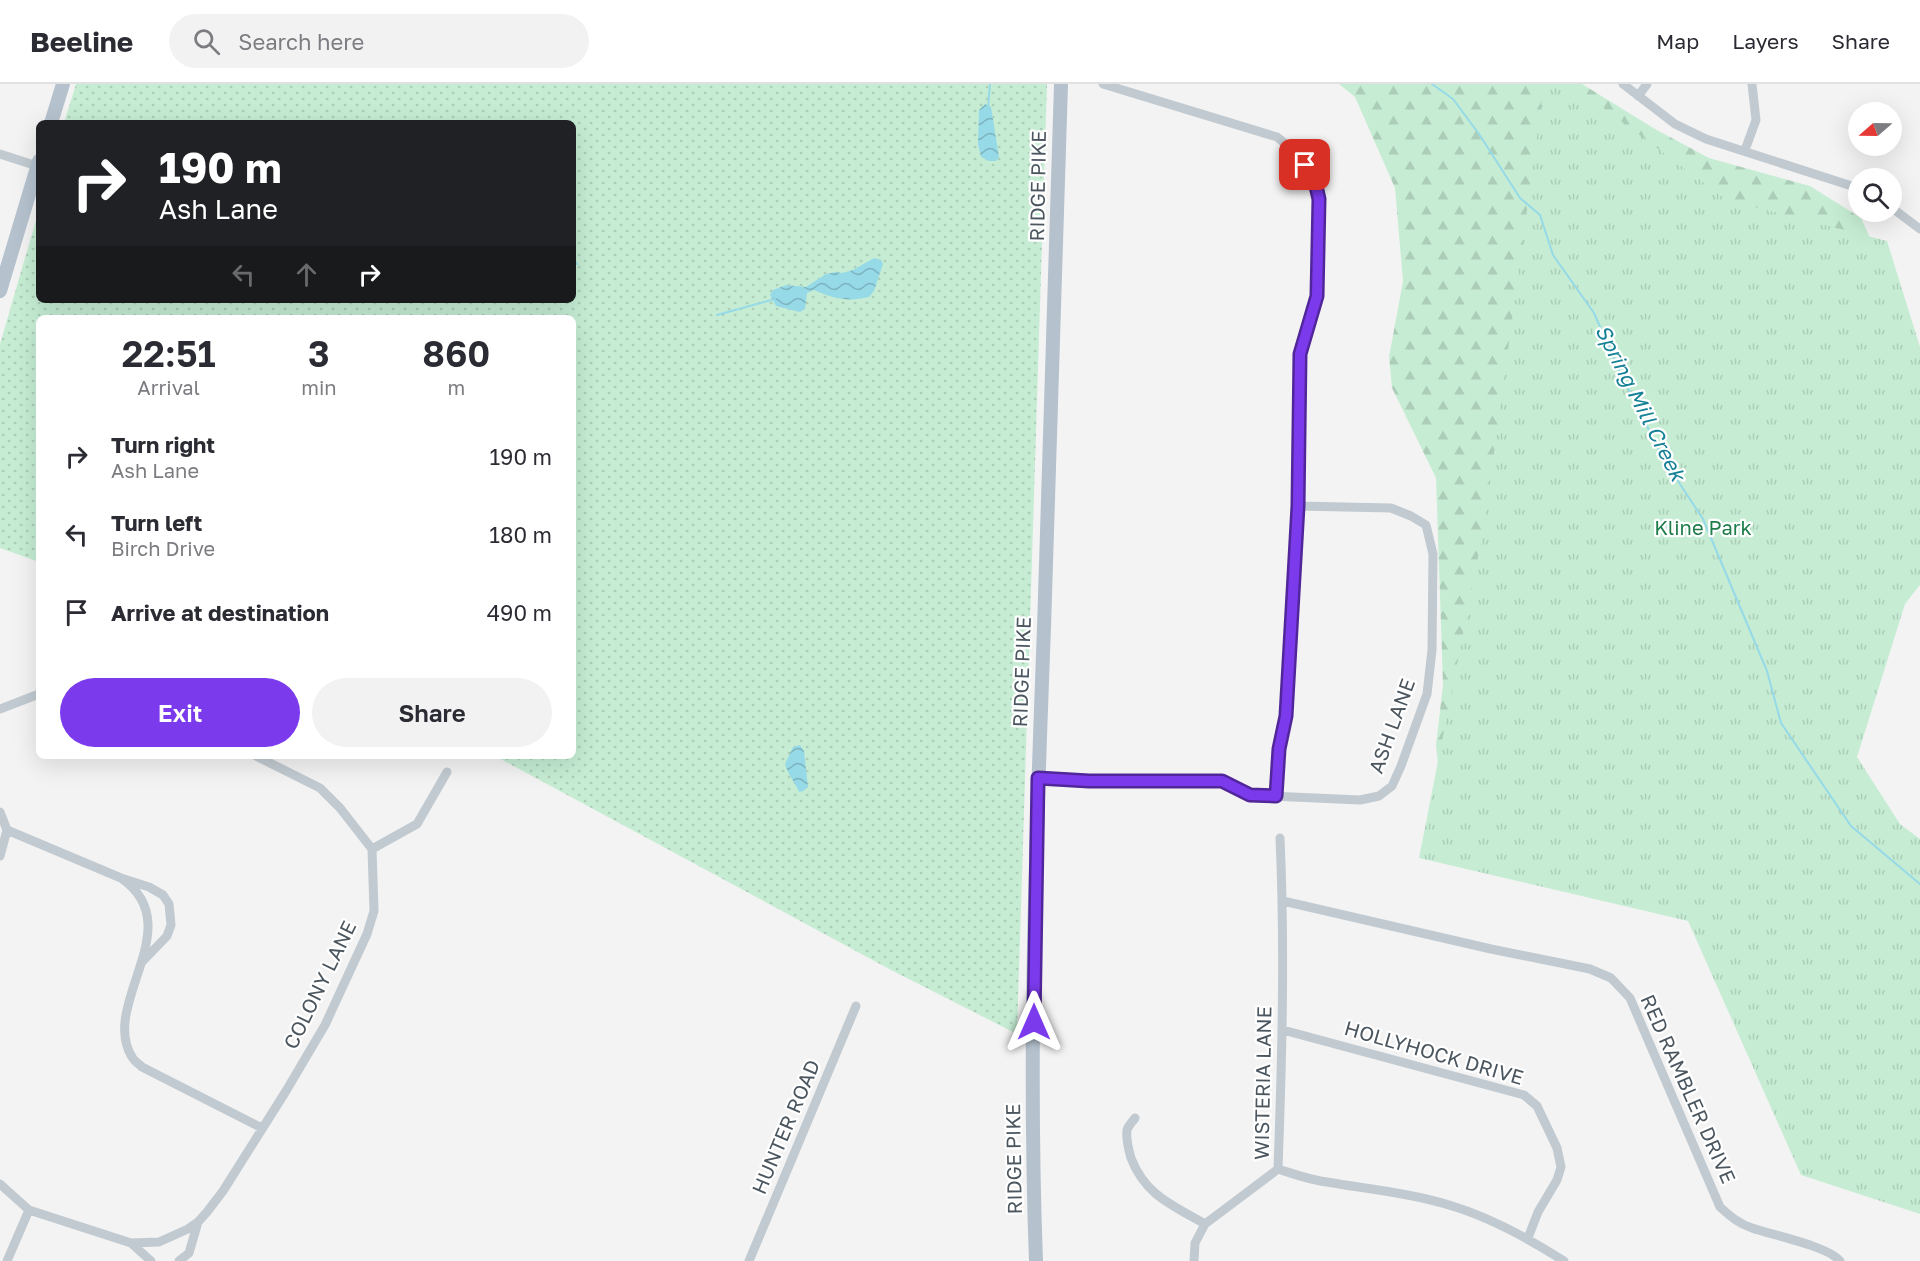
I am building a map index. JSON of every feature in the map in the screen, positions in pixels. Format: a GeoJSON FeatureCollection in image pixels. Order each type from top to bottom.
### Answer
{"type":"FeatureCollection","features":[{"type":"Feature","properties":{"kind":"main road"},"geometry":{"type":"LineString","coordinates":[[52,120],[63,84]]}},
{"type":"Feature","properties":{"kind":"main road","name":"RIDGE PIKE"},"geometry":{"type":"LineString","coordinates":[[1036,1261],[1032,1154],[1038,778],[1061,84]]}},
{"type":"Feature","properties":{"kind":"main road"},"geometry":{"type":"LineString","coordinates":[[0,291],[36,171]]}},
{"type":"Feature","properties":{"kind":"street"},"geometry":{"type":"LineString","coordinates":[[1103,84],[1277,137],[1292,149],[1315,182],[1319,199],[1317,296],[1300,354],[1298,506],[1286,716],[1279,749],[1276,796]]}},
{"type":"Feature","properties":{"kind":"street"},"geometry":{"type":"LineString","coordinates":[[1623,84],[1676,124],[1706,139],[1848,185]]}},
{"type":"Feature","properties":{"kind":"street"},"geometry":{"type":"LineString","coordinates":[[1638,96],[1647,84]]}},
{"type":"Feature","properties":{"kind":"street"},"geometry":{"type":"LineString","coordinates":[[1745,150],[1756,120],[1752,84]]}},
{"type":"Feature","properties":{"kind":"street"},"geometry":{"type":"LineString","coordinates":[[0,154],[36,163]]}},
{"type":"Feature","properties":{"kind":"street"},"geometry":{"type":"LineString","coordinates":[[1915,221],[1920,229]]}},
{"type":"Feature","properties":{"kind":"street","name":"ASH LANE"},"geometry":{"type":"LineString","coordinates":[[1038,778],[1089,781],[1222,781],[1250,795],[1360,800],[1378,796],[1392,786],[1427,694],[1432,650],[1433,554],[1426,525],[1391,508],[1298,506]]}},
{"type":"Feature","properties":{"kind":"street"},"geometry":{"type":"LineString","coordinates":[[0,709],[36,695]]}},
{"type":"Feature","properties":{"kind":"street"},"geometry":{"type":"LineString","coordinates":[[262,759],[320,788],[340,808],[372,849],[417,824],[447,772]]}},
{"type":"Feature","properties":{"kind":"street"},"geometry":{"type":"LineString","coordinates":[[0,812],[7,830],[0,856]]}},
{"type":"Feature","properties":{"kind":"street"},"geometry":{"type":"LineString","coordinates":[[7,830],[121,878],[149,887],[163,895],[169,904],[171,925],[167,936],[141,963]]}},
{"type":"Feature","properties":{"kind":"street","name":"WISTERIA LANE"},"geometry":{"type":"LineString","coordinates":[[1280,838],[1283,901],[1283,1030],[1278,1169],[1324,1182],[1448,1204],[1528,1238],[1564,1261]]}},
{"type":"Feature","properties":{"kind":"street","name":"COLONY LANE"},"geometry":{"type":"LineString","coordinates":[[0,1184],[29,1210],[131,1243],[159,1242],[174,1237],[198,1222],[223,1191],[325,1025],[367,934],[374,911],[372,849]]}},
{"type":"Feature","properties":{"kind":"street"},"geometry":{"type":"LineString","coordinates":[[121,878],[141,896],[146,909],[148,932],[126,1014],[124,1036],[132,1058],[142,1067],[262,1128]]}},
{"type":"Feature","properties":{"kind":"street","name":"RED RAMBLER DRIVE"},"geometry":{"type":"LineString","coordinates":[[1283,901],[1491,949],[1590,969],[1611,978],[1630,998],[1720,1208],[1749,1228],[1818,1249],[1838,1257],[1840,1261]]}},
{"type":"Feature","properties":{"kind":"street","name":"HUNTER ROAD"},"geometry":{"type":"LineString","coordinates":[[749,1261],[856,1006]]}},
{"type":"Feature","properties":{"kind":"street","name":"HOLLYHOCK DRIVE"},"geometry":{"type":"LineString","coordinates":[[1283,1030],[1524,1095],[1537,1106],[1557,1148],[1561,1167],[1557,1180],[1538,1212],[1528,1238]]}},
{"type":"Feature","properties":{"kind":"street"},"geometry":{"type":"LineString","coordinates":[[1135,1118],[1127,1130],[1129,1152],[1145,1185],[1158,1196],[1205,1224]]}},
{"type":"Feature","properties":{"kind":"street"},"geometry":{"type":"LineString","coordinates":[[1194,1261],[1195,1243],[1205,1224],[1278,1169]]}},
{"type":"Feature","properties":{"kind":"street"},"geometry":{"type":"LineString","coordinates":[[7,1261],[29,1210]]}},
{"type":"Feature","properties":{"kind":"street","name":"COLONY LANE"},"geometry":{"type":"LineString","coordinates":[[179,1261],[189,1253],[198,1222]]}},
{"type":"Feature","properties":{"kind":"street","name":"COLONY LANE"},"geometry":{"type":"LineString","coordinates":[[131,1243],[151,1261]]}},
{"type":"Feature","properties":{"kind":"green space"},"geometry":{"type":"Polygon","coordinates":[[[76,84],[1047,84],[1017,1034],[891,970],[501,759],[576,759],[576,315],[36,315],[36,561],[0,548],[0,344],[36,220],[36,303],[576,303],[576,120],[65,120],[76,84]]]}},
{"type":"Feature","properties":{"kind":"green space","name":"Kline Park"},"geometry":{"type":"Polygon","coordinates":[[[1339,84],[1582,84],[1655,129],[1709,158],[1810,186],[1848,210],[1848,222],[1863,222],[1888,277],[1694,914],[1441,793],[1436,745],[1443,685],[1436,478],[1392,388],[1389,357],[1403,281],[1395,188],[1355,97],[1339,84]]]}},
{"type":"Feature","properties":{"kind":"green space","name":"Kline Park"},"geometry":{"type":"Polygon","coordinates":[[[1544,84],[1571,84],[1727,200],[1887,241],[1920,347],[1920,585],[1905,604],[1857,757],[1900,824],[1920,839],[1920,1214],[1801,1175],[1688,921],[1419,858],[1484,527],[1544,84]]]}},
{"type":"Feature","properties":{"kind":"water"},"geometry":{"type":"Polygon","coordinates":[[[985,104],[991,107],[999,157],[996,161],[989,161],[981,157],[978,144],[979,110],[985,104]]]}},
{"type":"Feature","properties":{"kind":"water"},"geometry":{"type":"Polygon","coordinates":[[[874,258],[881,260],[883,264],[874,291],[869,297],[841,299],[814,290],[807,293],[805,309],[800,312],[776,306],[770,295],[773,290],[786,285],[806,287],[826,274],[853,270],[874,258]]]}},
{"type":"Feature","properties":{"kind":"water"},"geometry":{"type":"Polygon","coordinates":[[[800,745],[804,751],[808,787],[799,792],[785,764],[793,747],[800,745]]]}},
{"type":"Feature","properties":{"kind":"waterway","name":"Spring Mill Creek"},"geometry":{"type":"LineString","coordinates":[[988,108],[990,84]]}},
{"type":"Feature","properties":{"kind":"waterway","name":"Spring Mill Creek"},"geometry":{"type":"LineString","coordinates":[[1432,84],[1453,99],[1479,134],[1520,198],[1540,215],[1553,255],[1594,313],[1621,374],[1664,460],[1703,519],[1767,671],[1781,723],[1851,826],[1920,884]]}},
{"type":"Feature","properties":{"kind":"waterway","name":"Spring Mill Creek"},"geometry":{"type":"LineString","coordinates":[[717,315],[775,299]]}},
{"type":"Feature","properties":{"kind":"route"},"geometry":{"type":"LineString","coordinates":[[1034,1022],[1038,778],[1089,781],[1222,781],[1250,795],[1276,796],[1279,749],[1286,716],[1298,506],[1300,354],[1317,296],[1319,199],[1315,182],[1305,165]]}}]}
